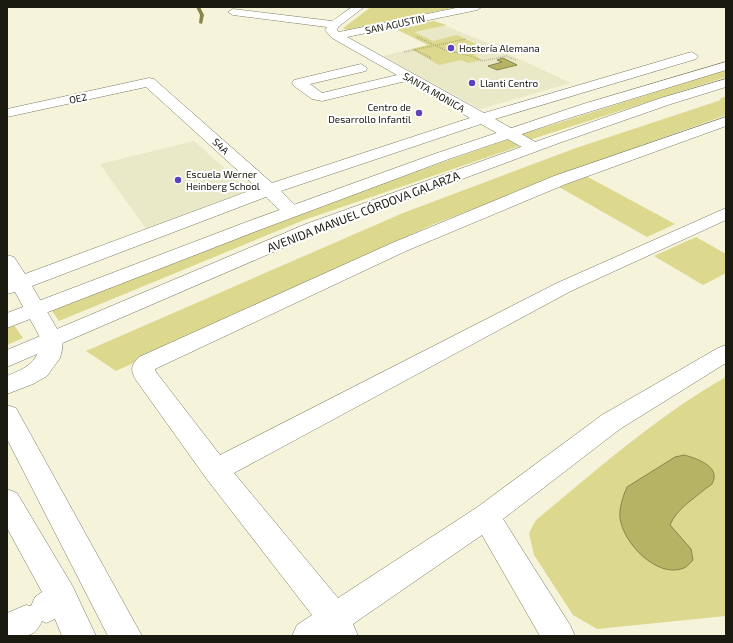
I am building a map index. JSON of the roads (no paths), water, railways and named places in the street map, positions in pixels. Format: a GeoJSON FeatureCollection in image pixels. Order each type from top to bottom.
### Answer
{"type":"FeatureCollection","features":[{"type":"Feature","properties":{"kind":"street"},"geometry":{"type":"LineString","coordinates":[[233,12],[335,31],[359,7]]}},
{"type":"Feature","properties":{"kind":"street","name":"SAN AGUSTIN"},"geometry":{"type":"LineString","coordinates":[[335,31],[477,7]]}},
{"type":"Feature","properties":{"kind":"street","name":"SANTA MONICA"},"geometry":{"type":"LineString","coordinates":[[335,31],[407,76],[532,147]]}},
{"type":"Feature","properties":{"kind":"street"},"geometry":{"type":"LineString","coordinates":[[13,287],[268,190],[481,119],[692,56]]}},
{"type":"Feature","properties":{"kind":"street","name":"AVENIDA MANUEL CÓRDOVA GALARZA"},"geometry":{"type":"LineString","coordinates":[[7,321],[292,211],[508,134],[726,66]]}},
{"type":"Feature","properties":{"kind":"street"},"geometry":{"type":"LineString","coordinates":[[361,68],[299,83],[317,96],[322,97],[407,76]]}},
{"type":"Feature","properties":{"kind":"street","name":"OE2"},"geometry":{"type":"LineString","coordinates":[[7,113],[149,82]]}},
{"type":"Feature","properties":{"kind":"street","name":"S4A"},"geometry":{"type":"LineString","coordinates":[[149,82],[202,128],[292,211]]}},
{"type":"Feature","properties":{"kind":"street","name":"AVENIDA MANUEL CÓRDOVA GALARZA"},"geometry":{"type":"LineString","coordinates":[[7,359],[313,228],[532,147],[726,82]]}},
{"type":"Feature","properties":{"kind":"street"},"geometry":{"type":"LineString","coordinates":[[338,627],[216,470],[144,374],[143,367],[147,363],[399,247],[560,180],[726,121]]}},
{"type":"Feature","properties":{"kind":"street"},"geometry":{"type":"LineString","coordinates":[[216,470],[564,287],[726,213]]}},
{"type":"Feature","properties":{"kind":"street"},"geometry":{"type":"LineString","coordinates":[[7,261],[13,287],[34,310],[52,340],[51,354],[40,370],[7,386]]}},
{"type":"Feature","properties":{"kind":"street"},"geometry":{"type":"LineString","coordinates":[[309,636],[338,627],[611,422],[726,353]]}},
{"type":"Feature","properties":{"kind":"street"},"geometry":{"type":"LineString","coordinates":[[7,414],[125,636]]}},
{"type":"Feature","properties":{"kind":"street"},"geometry":{"type":"LineString","coordinates":[[7,501],[24,621],[79,636]]}},
{"type":"Feature","properties":{"kind":"street"},"geometry":{"type":"LineString","coordinates":[[486,516],[558,636]]}},
{"type":"Feature","properties":{"kind":"waterway"},"geometry":{"type":"LineString","coordinates":[[198,7],[202,15],[201,23]]}},
{"type":"Feature","properties":{"kind":"place","name":"Hostería Alemana"},"geometry":{"type":"Point","coordinates":[451,48]}},
{"type":"Feature","properties":{"kind":"place","name":"Llanti Centro"},"geometry":{"type":"Point","coordinates":[472,83]}},
{"type":"Feature","properties":{"kind":"place","name":"Centro de Desarrollo Infantil"},"geometry":{"type":"Point","coordinates":[419,113]}},
{"type":"Feature","properties":{"kind":"place","name":"Escuela Werner Heinberg School"},"geometry":{"type":"Point","coordinates":[178,180]}}]}
